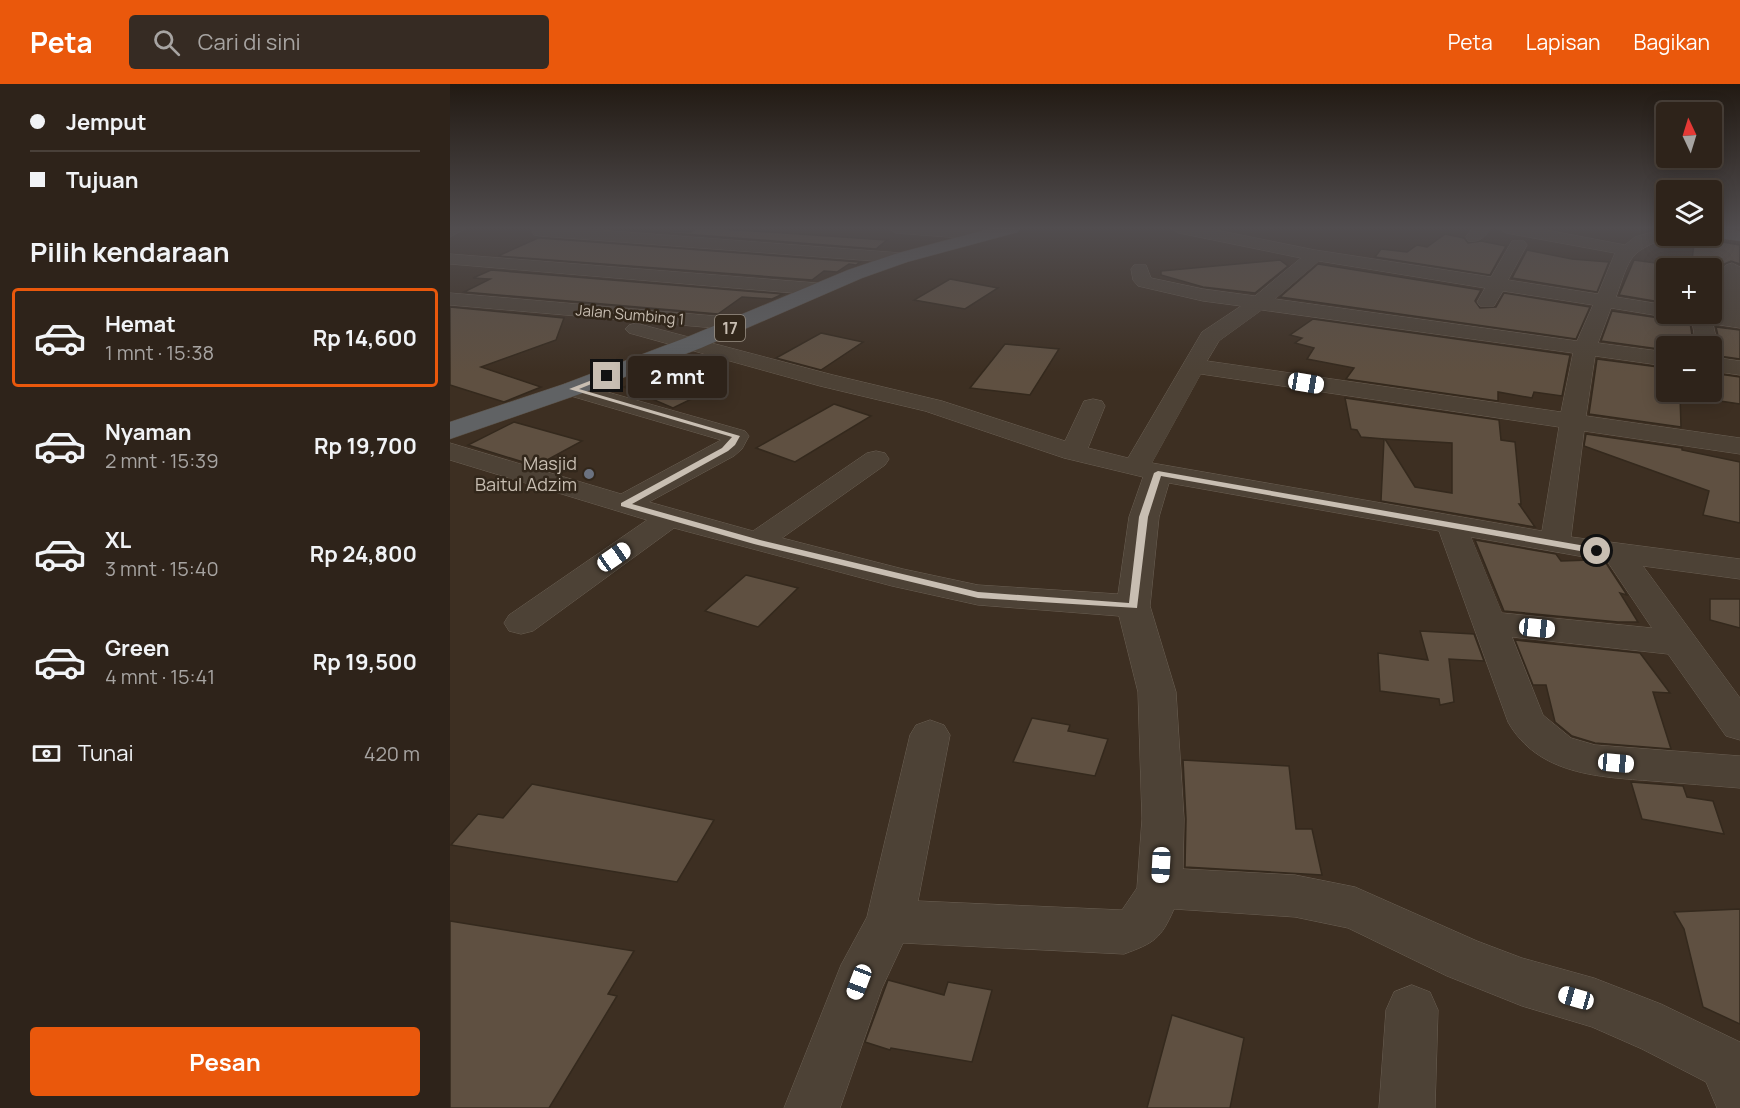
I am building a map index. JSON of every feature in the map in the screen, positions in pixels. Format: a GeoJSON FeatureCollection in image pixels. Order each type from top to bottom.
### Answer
{"type":"FeatureCollection","features":[{"type":"Feature","properties":{"kind":"highway","name":"17"},"geometry":{"type":"LineString","coordinates":[[450,431],[693,344],[853,276]]}},
{"type":"Feature","properties":{"kind":"street"},"geometry":{"type":"LineString","coordinates":[[662,276],[818,289]]}},
{"type":"Feature","properties":{"kind":"street"},"geometry":{"type":"LineString","coordinates":[[770,285],[783,276]]}},
{"type":"Feature","properties":{"kind":"street"},"geometry":{"type":"LineString","coordinates":[[1141,276],[1142,280],[1153,285],[1203,295],[1656,358]]}},
{"type":"Feature","properties":{"kind":"street"},"geometry":{"type":"LineString","coordinates":[[891,921],[1124,933],[1139,926],[1150,911],[1160,888],[1163,819],[1157,692],[1133,606],[1147,471],[1192,366],[1210,337],[1260,302],[1291,276]]}},
{"type":"Feature","properties":{"kind":"street"},"geometry":{"type":"LineString","coordinates":[[1440,276],[1656,310]]}},
{"type":"Feature","properties":{"kind":"street"},"geometry":{"type":"LineString","coordinates":[[1486,304],[1501,276]]}},
{"type":"Feature","properties":{"kind":"street"},"geometry":{"type":"LineString","coordinates":[[1555,544],[1572,422],[1586,349],[1614,276]]}},
{"type":"Feature","properties":{"kind":"street"},"geometry":{"type":"LineString","coordinates":[[1733,276],[1736,321]]}},
{"type":"Feature","properties":{"kind":"street","name":"Jalan Sumbing 1"},"geometry":{"type":"LineString","coordinates":[[450,299],[738,324]]}},
{"type":"Feature","properties":{"kind":"street"},"geometry":{"type":"LineString","coordinates":[[636,329],[828,381],[933,406],[1073,453],[1147,471],[1555,544],[1740,570]]}},
{"type":"Feature","properties":{"kind":"street"},"geometry":{"type":"LineString","coordinates":[[1722,365],[1740,368]]}},
{"type":"Feature","properties":{"kind":"street"},"geometry":{"type":"LineString","coordinates":[[1192,366],[1740,446]]}},
{"type":"Feature","properties":{"kind":"street"},"geometry":{"type":"LineString","coordinates":[[572,389],[736,436],[733,443],[725,450],[624,504]]}},
{"type":"Feature","properties":{"kind":"street"},"geometry":{"type":"LineString","coordinates":[[1073,453],[1093,406]]}},
{"type":"Feature","properties":{"kind":"street"},"geometry":{"type":"LineString","coordinates":[[450,451],[510,471],[758,542],[978,595],[1133,606]]}},
{"type":"Feature","properties":{"kind":"street"},"geometry":{"type":"LineString","coordinates":[[758,542],[876,459]]}},
{"type":"Feature","properties":{"kind":"street"},"geometry":{"type":"LineString","coordinates":[[521,623],[670,517]]}},
{"type":"Feature","properties":{"kind":"street"},"geometry":{"type":"LineString","coordinates":[[1452,526],[1527,722],[1558,750],[1573,757],[1595,761],[1740,772]]}},
{"type":"Feature","properties":{"kind":"street"},"geometry":{"type":"LineString","coordinates":[[1618,554],[1740,726]]}},
{"type":"Feature","properties":{"kind":"street"},"geometry":{"type":"LineString","coordinates":[[1489,622],[1679,643]]}},
{"type":"Feature","properties":{"kind":"street"},"geometry":{"type":"LineString","coordinates":[[812,1108],[859,982],[891,921],[930,735]]}},
{"type":"Feature","properties":{"kind":"street"},"geometry":{"type":"LineString","coordinates":[[1160,888],[1295,896],[1355,908],[1464,960],[1522,982],[1594,1003],[1649,1025],[1735,1075]]}},
{"type":"Feature","properties":{"kind":"street"},"geometry":{"type":"LineString","coordinates":[[1407,1108],[1412,1010]]}},
{"type":"Feature","properties":{"kind":"building"},"geometry":{"type":"Polygon","coordinates":[[[478,276],[561,276],[783,294],[772,299],[742,297],[718,314],[464,292],[490,279],[473,278],[478,276]]]}},
{"type":"Feature","properties":{"kind":"building"},"geometry":{"type":"Polygon","coordinates":[[[757,276],[818,276],[812,280],[757,276]]]}},
{"type":"Feature","properties":{"kind":"building"},"geometry":{"type":"Polygon","coordinates":[[[1164,276],[1276,276],[1255,293],[1203,287],[1164,276]]]}},
{"type":"Feature","properties":{"kind":"building"},"geometry":{"type":"Polygon","coordinates":[[[1304,276],[1392,276],[1481,290],[1475,301],[1480,308],[1496,307],[1504,293],[1590,307],[1576,339],[1280,297],[1304,276]]]}},
{"type":"Feature","properties":{"kind":"building"},"geometry":{"type":"Polygon","coordinates":[[[1513,276],[1603,276],[1597,292],[1512,278],[1513,276]]]}},
{"type":"Feature","properties":{"kind":"building"},"geometry":{"type":"Polygon","coordinates":[[[1627,276],[1656,276],[1656,301],[1619,295],[1627,276]]]}},
{"type":"Feature","properties":{"kind":"building"},"geometry":{"type":"Polygon","coordinates":[[[950,279],[998,288],[965,309],[914,300],[950,279]]]}},
{"type":"Feature","properties":{"kind":"building"},"geometry":{"type":"Polygon","coordinates":[[[450,307],[564,318],[556,340],[481,367],[541,387],[504,402],[450,385],[450,307]]]}},
{"type":"Feature","properties":{"kind":"building"},"geometry":{"type":"Polygon","coordinates":[[[1612,311],[1656,318],[1656,324],[1690,324],[1692,336],[1656,336],[1656,349],[1601,341],[1612,311]]]}},
{"type":"Feature","properties":{"kind":"building"},"geometry":{"type":"Polygon","coordinates":[[[1313,319],[1570,355],[1562,396],[1534,392],[1532,398],[1498,392],[1498,401],[1346,379],[1354,368],[1307,359],[1314,348],[1295,343],[1302,338],[1290,335],[1313,319]]]}},
{"type":"Feature","properties":{"kind":"building"},"geometry":{"type":"Polygon","coordinates":[[[1716,327],[1740,330],[1740,359],[1722,356],[1722,336],[1718,336],[1716,327]]]}},
{"type":"Feature","properties":{"kind":"building"},"geometry":{"type":"Polygon","coordinates":[[[821,333],[863,342],[821,370],[776,358],[821,333]]]}},
{"type":"Feature","properties":{"kind":"building"},"geometry":{"type":"Polygon","coordinates":[[[1005,344],[1059,349],[1030,395],[970,388],[1005,344]]]}},
{"type":"Feature","properties":{"kind":"building"},"geometry":{"type":"Polygon","coordinates":[[[1597,359],[1656,367],[1656,402],[1680,402],[1681,427],[1589,414],[1597,359]]]}},
{"type":"Feature","properties":{"kind":"building"},"geometry":{"type":"Polygon","coordinates":[[[661,373],[706,392],[673,408],[624,387],[661,373]]]}},
{"type":"Feature","properties":{"kind":"building"},"geometry":{"type":"Polygon","coordinates":[[[1722,374],[1740,377],[1740,404],[1722,401],[1722,374]]]}},
{"type":"Feature","properties":{"kind":"building"},"geometry":{"type":"Polygon","coordinates":[[[1345,398],[1499,420],[1501,440],[1515,442],[1521,504],[1519,504],[1535,527],[1381,501],[1384,439],[1361,437],[1357,430],[1351,429],[1345,398]],[[1385,439],[1415,487],[1452,493],[1452,443],[1385,439]]]}},
{"type":"Feature","properties":{"kind":"building"},"geometry":{"type":"Polygon","coordinates":[[[834,404],[871,416],[795,462],[756,448],[834,404]]]}},
{"type":"Feature","properties":{"kind":"building"},"geometry":{"type":"Polygon","coordinates":[[[514,422],[582,441],[536,466],[468,445],[514,422]]]}},
{"type":"Feature","properties":{"kind":"building"},"geometry":{"type":"Polygon","coordinates":[[[1586,434],[1682,448],[1682,450],[1740,462],[1740,523],[1703,515],[1709,491],[1584,446],[1586,434]]]}},
{"type":"Feature","properties":{"kind":"building"},"geometry":{"type":"Polygon","coordinates":[[[1475,540],[1556,554],[1561,561],[1591,560],[1606,563],[1627,595],[1620,593],[1638,622],[1504,611],[1475,540]]]}},
{"type":"Feature","properties":{"kind":"building"},"geometry":{"type":"Polygon","coordinates":[[[746,575],[798,588],[758,627],[705,611],[746,575]]]}},
{"type":"Feature","properties":{"kind":"building"},"geometry":{"type":"Polygon","coordinates":[[[1710,599],[1740,599],[1740,628],[1710,620],[1710,599]]]}},
{"type":"Feature","properties":{"kind":"building"},"geometry":{"type":"Polygon","coordinates":[[[1420,631],[1474,634],[1484,661],[1449,659],[1454,702],[1440,705],[1439,699],[1380,691],[1378,653],[1428,660],[1420,631]]]}},
{"type":"Feature","properties":{"kind":"building"},"geometry":{"type":"Polygon","coordinates":[[[1515,640],[1640,653],[1670,693],[1653,692],[1671,749],[1595,743],[1572,736],[1555,722],[1546,685],[1533,685],[1515,640]]]}},
{"type":"Feature","properties":{"kind":"building"},"geometry":{"type":"Polygon","coordinates":[[[1032,718],[1070,725],[1068,731],[1108,739],[1095,776],[1013,762],[1032,718]]]}},
{"type":"Feature","properties":{"kind":"building"},"geometry":{"type":"Polygon","coordinates":[[[1183,760],[1289,766],[1296,829],[1312,829],[1322,875],[1185,867],[1186,819],[1183,760]]]}},
{"type":"Feature","properties":{"kind":"building"},"geometry":{"type":"Polygon","coordinates":[[[1631,782],[1683,786],[1687,797],[1713,801],[1724,834],[1642,819],[1631,782]]]}},
{"type":"Feature","properties":{"kind":"building"},"geometry":{"type":"Polygon","coordinates":[[[532,784],[714,820],[677,882],[451,845],[478,814],[503,818],[532,784]]]}},
{"type":"Feature","properties":{"kind":"building"},"geometry":{"type":"Polygon","coordinates":[[[1740,909],[1740,1024],[1703,1007],[1684,929],[1674,912],[1740,909]]]}},
{"type":"Feature","properties":{"kind":"building"},"geometry":{"type":"Polygon","coordinates":[[[450,921],[634,951],[608,994],[617,996],[549,1108],[450,1108],[450,921]]]}},
{"type":"Feature","properties":{"kind":"building"},"geometry":{"type":"Polygon","coordinates":[[[888,980],[944,995],[948,982],[992,990],[972,1062],[891,1048],[890,1050],[865,1042],[888,980]]]}},
{"type":"Feature","properties":{"kind":"building"},"geometry":{"type":"Polygon","coordinates":[[[1172,1015],[1244,1038],[1230,1108],[1147,1108],[1172,1015]]]}},
{"type":"Feature","properties":{"kind":"place","name":"Masjid Baitul Adzim"},"geometry":{"type":"Point","coordinates":[589,474]}},
{"type":"Feature","properties":{"kind":"route"},"geometry":{"type":"LineString","coordinates":[[607,376],[572,389],[736,436],[733,443],[725,450],[624,504],[758,542],[903,579],[978,595],[1133,606],[1144,517],[1158,473],[1597,551]]}}]}
